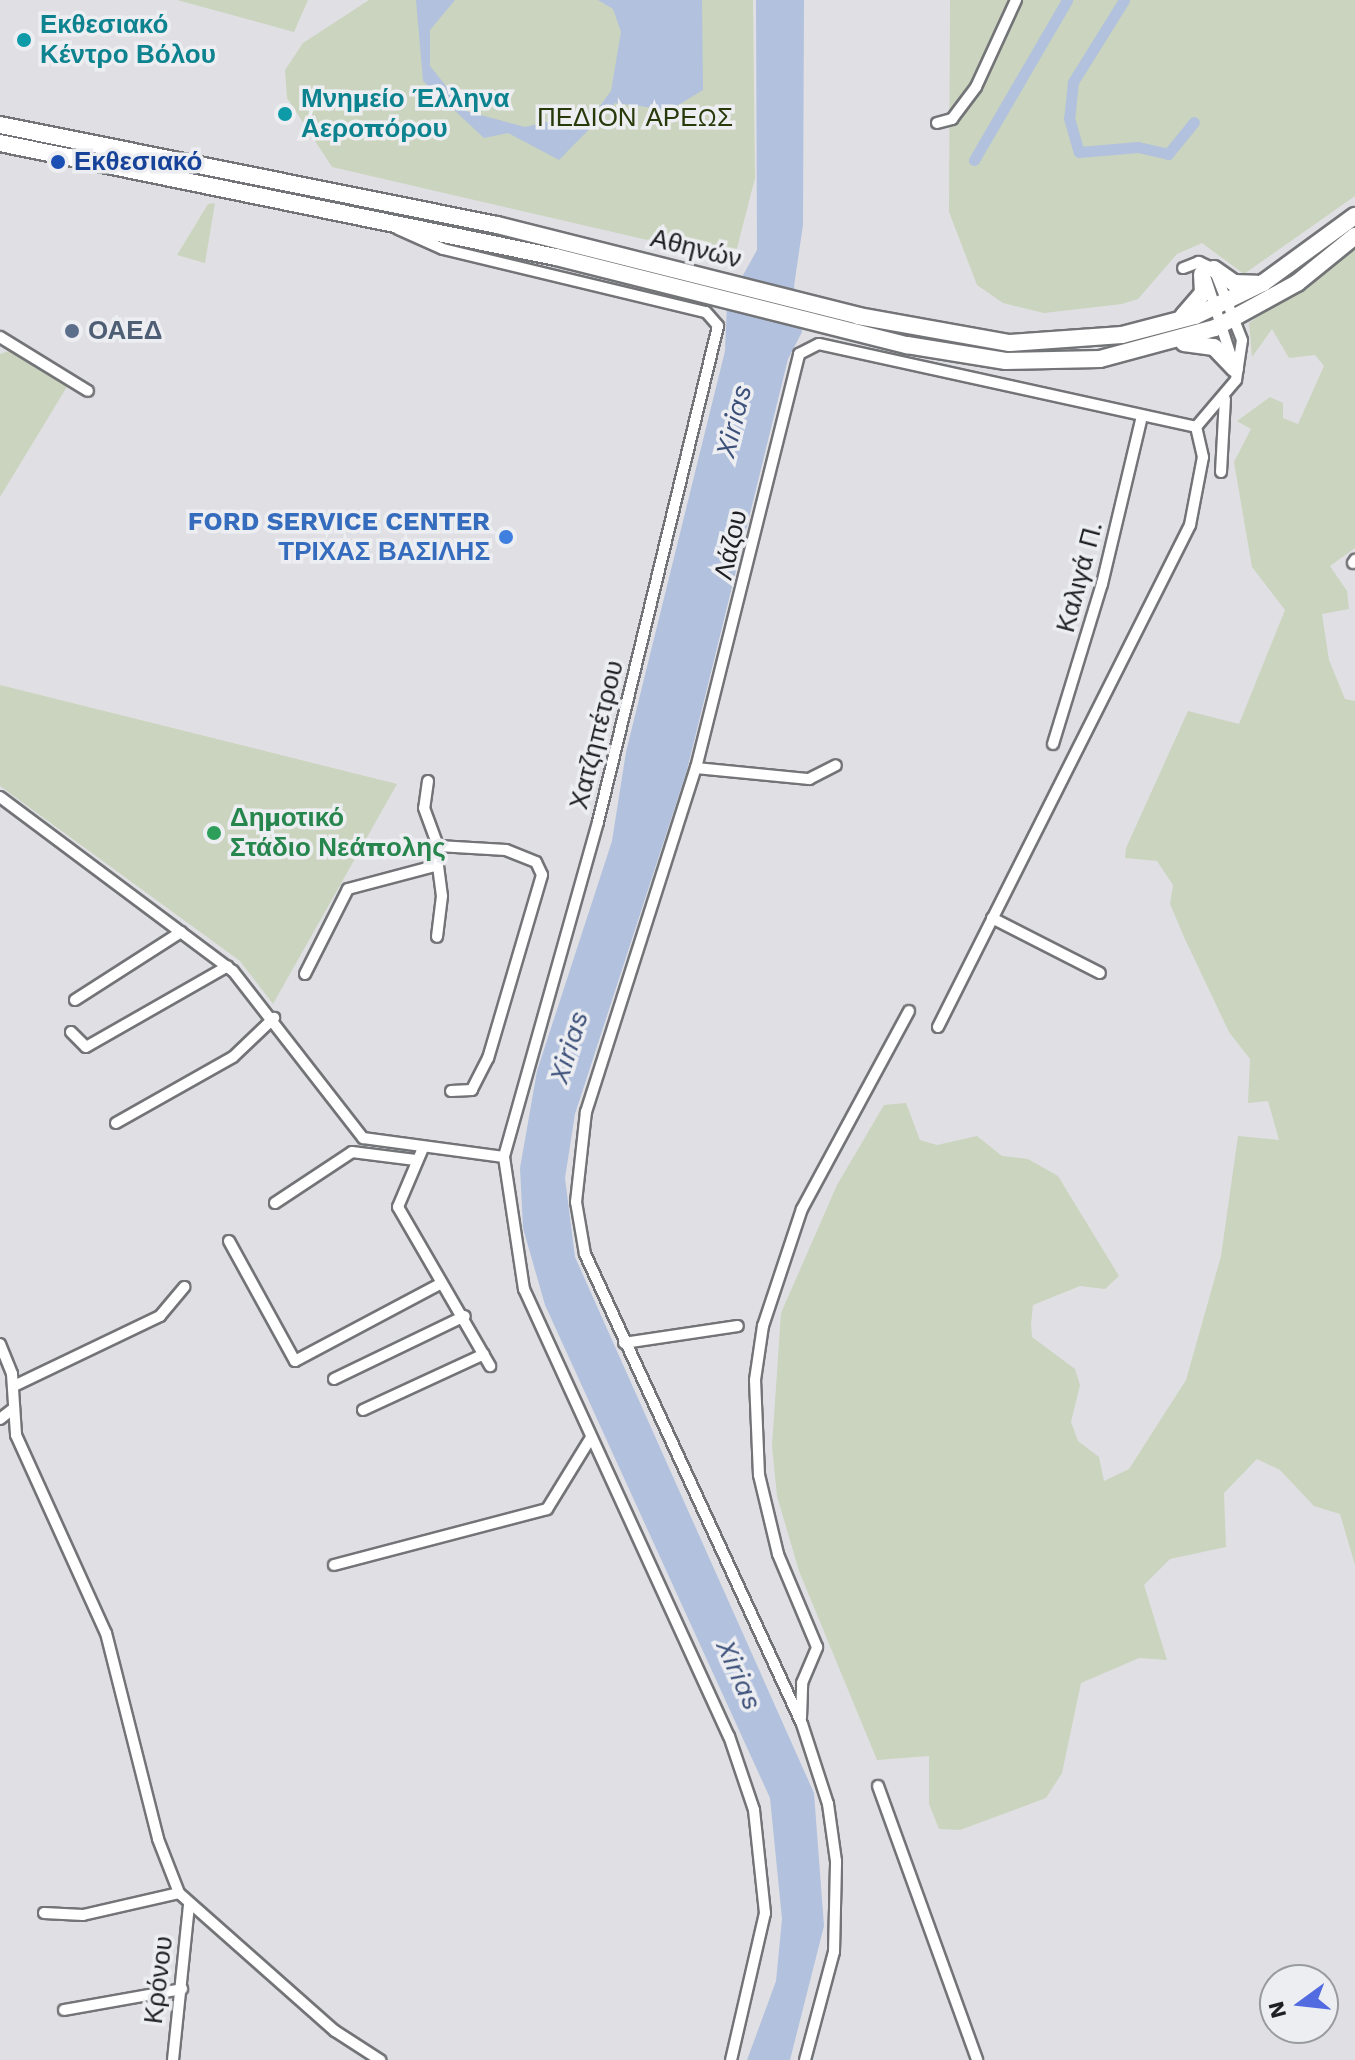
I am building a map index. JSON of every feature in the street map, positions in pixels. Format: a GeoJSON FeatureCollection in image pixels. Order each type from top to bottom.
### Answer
{"type":"FeatureCollection","features":[{"type":"Feature","properties":{"kind":"main road","name":"Αθηνών"},"geometry":{"type":"LineString","coordinates":[[0,125],[497,225],[807,311],[1006,361],[1100,359],[1166,343],[1231,321],[1297,283],[1355,236]]}},
{"type":"Feature","properties":{"kind":"main road","name":"Αθηνών"},"geometry":{"type":"LineString","coordinates":[[2,146],[393,226],[725,289]]}},
{"type":"Feature","properties":{"kind":"main road","name":"Αθηνών"},"geometry":{"type":"LineString","coordinates":[[807,311],[1010,343],[1169,324],[1224,303],[1263,283],[1355,216]]}},
{"type":"Feature","properties":{"kind":"main road"},"geometry":{"type":"LineString","coordinates":[[1169,324],[1200,299],[1208,271],[1234,283],[1263,283]]}},
{"type":"Feature","properties":{"kind":"main road"},"geometry":{"type":"LineString","coordinates":[[1166,343],[1214,347],[1235,375]]}},
{"type":"Feature","properties":{"kind":"street"},"geometry":{"type":"LineString","coordinates":[[937,123],[952,119],[976,87],[1016,0]]}},
{"type":"Feature","properties":{"kind":"street","name":"Αθηνών"},"geometry":{"type":"LineString","coordinates":[[393,226],[443,249],[717,319]]}},
{"type":"Feature","properties":{"kind":"street"},"geometry":{"type":"LineString","coordinates":[[1208,271],[1231,321],[1235,375],[1225,399],[1221,472]]}},
{"type":"Feature","properties":{"kind":"street","name":"Χατζηπέτρου"},"geometry":{"type":"LineString","coordinates":[[504,1157],[681,490],[717,319]]}},
{"type":"Feature","properties":{"kind":"street"},"geometry":{"type":"LineString","coordinates":[[0,337],[88,391]]}},
{"type":"Feature","properties":{"kind":"street","name":"Λάζου"},"geometry":{"type":"LineString","coordinates":[[802,1724],[624,1343],[580,1234],[582,1137],[696,768],[799,354],[815,344],[1141,420]]}},
{"type":"Feature","properties":{"kind":"street"},"geometry":{"type":"LineString","coordinates":[[1196,427],[1225,399]]}},
{"type":"Feature","properties":{"kind":"street"},"geometry":{"type":"LineString","coordinates":[[1141,420],[1196,427]]}},
{"type":"Feature","properties":{"kind":"street","name":"Καλιγά Π."},"geometry":{"type":"LineString","coordinates":[[1053,744],[1102,584],[1141,420]]}},
{"type":"Feature","properties":{"kind":"street"},"geometry":{"type":"LineString","coordinates":[[938,1027],[1190,525],[1203,457],[1196,427]]}},
{"type":"Feature","properties":{"kind":"street"},"geometry":{"type":"LineString","coordinates":[[696,768],[809,779],[836,765]]}},
{"type":"Feature","properties":{"kind":"street"},"geometry":{"type":"LineString","coordinates":[[428,781],[424,808],[438,865],[437,937]]}},
{"type":"Feature","properties":{"kind":"street"},"geometry":{"type":"LineString","coordinates":[[0,797],[228,966],[274,1018],[363,1138],[504,1157],[516,1262],[590,1439],[729,1736],[757,1822],[765,1913],[731,2060]]}},
{"type":"Feature","properties":{"kind":"street"},"geometry":{"type":"LineString","coordinates":[[435,843],[506,850],[536,862],[542,875],[488,1058],[472,1090],[451,1091]]}},
{"type":"Feature","properties":{"kind":"street"},"geometry":{"type":"LineString","coordinates":[[305,974],[348,889],[438,865]]}},
{"type":"Feature","properties":{"kind":"street"},"geometry":{"type":"LineString","coordinates":[[992,918],[1100,973]]}},
{"type":"Feature","properties":{"kind":"street"},"geometry":{"type":"LineString","coordinates":[[75,1000],[181,932]]}},
{"type":"Feature","properties":{"kind":"street"},"geometry":{"type":"LineString","coordinates":[[71,1032],[86,1047],[228,966]]}},
{"type":"Feature","properties":{"kind":"street"},"geometry":{"type":"LineString","coordinates":[[805,2060],[831,1971],[837,1896],[828,1804],[802,1724],[802,1683],[817,1647],[778,1554],[759,1475],[755,1380],[763,1326],[797,1220],[909,1011]]}},
{"type":"Feature","properties":{"kind":"street"},"geometry":{"type":"LineString","coordinates":[[116,1123],[233,1057],[274,1018]]}},
{"type":"Feature","properties":{"kind":"street"},"geometry":{"type":"LineString","coordinates":[[423,1148],[415,1160],[398,1207],[465,1316],[490,1366]]}},
{"type":"Feature","properties":{"kind":"street"},"geometry":{"type":"LineString","coordinates":[[275,1203],[352,1152],[415,1160]]}},
{"type":"Feature","properties":{"kind":"street"},"geometry":{"type":"LineString","coordinates":[[229,1241],[295,1361],[442,1283]]}},
{"type":"Feature","properties":{"kind":"street"},"geometry":{"type":"LineString","coordinates":[[14,1386],[160,1316],[184,1287]]}},
{"type":"Feature","properties":{"kind":"street"},"geometry":{"type":"LineString","coordinates":[[334,1379],[465,1316]]}},
{"type":"Feature","properties":{"kind":"street"},"geometry":{"type":"LineString","coordinates":[[624,1343],[738,1326]]}},
{"type":"Feature","properties":{"kind":"street"},"geometry":{"type":"LineString","coordinates":[[0,1344],[14,1386],[14,1408],[21,1449],[106,1633],[158,1839],[179,1893],[189,1906],[380,2060]]}},
{"type":"Feature","properties":{"kind":"street"},"geometry":{"type":"LineString","coordinates":[[363,1410],[484,1354]]}},
{"type":"Feature","properties":{"kind":"street"},"geometry":{"type":"LineString","coordinates":[[0,1419],[14,1408]]}},
{"type":"Feature","properties":{"kind":"street"},"geometry":{"type":"LineString","coordinates":[[334,1565],[547,1509],[590,1439]]}},
{"type":"Feature","properties":{"kind":"street"},"geometry":{"type":"LineString","coordinates":[[878,1786],[977,2060]]}},
{"type":"Feature","properties":{"kind":"street"},"geometry":{"type":"LineString","coordinates":[[44,1913],[83,1915],[179,1893]]}},
{"type":"Feature","properties":{"kind":"street","name":"Κρόνου"},"geometry":{"type":"LineString","coordinates":[[173,2060],[189,1906]]}},
{"type":"Feature","properties":{"kind":"street"},"geometry":{"type":"LineString","coordinates":[[64,2010],[182,1989]]}},
{"type":"Feature","properties":{"kind":"green space"},"geometry":{"type":"Polygon","coordinates":[[[177,0],[308,0],[294,32],[177,0]]]}},
{"type":"Feature","properties":{"kind":"green space","name":"ΠΕΔΙΟΝ ΑΡΕΩΣ"},"geometry":{"type":"Polygon","coordinates":[[[369,0],[753,0],[755,178],[734,260],[332,167],[287,98],[285,70],[303,43],[369,0]]]}},
{"type":"Feature","properties":{"kind":"green space"},"geometry":{"type":"Polygon","coordinates":[[[950,0],[1355,0],[1355,196],[1244,274],[1202,243],[1177,254],[1138,299],[1122,304],[1044,313],[1003,303],[977,285],[949,212],[950,0]]]}},
{"type":"Feature","properties":{"kind":"green space"},"geometry":{"type":"Polygon","coordinates":[[[215,203],[205,263],[177,255],[208,204],[215,203]]]}},
{"type":"Feature","properties":{"kind":"green space"},"geometry":{"type":"Polygon","coordinates":[[[1355,249],[1355,548],[1330,566],[1347,591],[1349,609],[1322,614],[1329,660],[1345,699],[1355,701],[1355,1565],[1340,1514],[1314,1506],[1280,1470],[1257,1459],[1224,1493],[1226,1547],[1170,1559],[1144,1585],[1167,1660],[1139,1658],[1081,1683],[1062,1773],[1046,1798],[960,1830],[939,1829],[929,1804],[929,1756],[877,1760],[799,1571],[777,1496],[772,1446],[781,1313],[837,1185],[884,1105],[906,1103],[920,1140],[937,1145],[977,1136],[1002,1156],[1028,1159],[1058,1176],[1119,1276],[1105,1289],[1080,1286],[1033,1305],[1031,1324],[1032,1337],[1075,1369],[1080,1385],[1071,1422],[1078,1441],[1099,1457],[1104,1481],[1129,1469],[1186,1380],[1221,1256],[1238,1136],[1279,1140],[1268,1101],[1248,1103],[1250,1059],[1229,1032],[1184,937],[1170,904],[1173,885],[1157,861],[1125,858],[1126,848],[1188,711],[1239,724],[1285,610],[1252,567],[1234,462],[1251,429],[1237,421],[1270,397],[1283,403],[1283,418],[1298,424],[1324,366],[1315,355],[1289,358],[1272,329],[1252,357],[1249,323],[1355,249]]]}},
{"type":"Feature","properties":{"kind":"green space"},"geometry":{"type":"Polygon","coordinates":[[[12,350],[68,385],[0,497],[0,354],[12,350]]]}},
{"type":"Feature","properties":{"kind":"green space","name":"Δημοτικό Στάδιο Νεάπολης"},"geometry":{"type":"Polygon","coordinates":[[[0,685],[397,784],[273,1004],[240,961],[0,786],[0,685]]]}},
{"type":"Feature","properties":{"kind":"water"},"geometry":{"type":"Polygon","coordinates":[[[416,0],[455,0],[430,30],[430,66],[466,111],[525,127],[597,110],[611,91],[621,32],[613,9],[598,0],[702,0],[703,90],[670,110],[615,103],[559,160],[508,133],[484,138],[423,81],[416,0]]]}},
{"type":"Feature","properties":{"kind":"water","name":"Xirias"},"geometry":{"type":"Polygon","coordinates":[[[756,0],[804,0],[803,225],[794,286],[802,332],[788,359],[687,770],[575,1114],[565,1178],[575,1257],[814,1793],[824,1926],[790,2060],[747,2060],[776,1981],[782,1919],[770,1798],[545,1305],[523,1228],[520,1168],[537,1071],[612,841],[626,752],[725,351],[727,304],[757,250],[756,0]]]}},
{"type":"Feature","properties":{"kind":"waterway"},"geometry":{"type":"LineString","coordinates":[[974,160],[1067,0]]}},
{"type":"Feature","properties":{"kind":"waterway"},"geometry":{"type":"LineString","coordinates":[[1124,0],[1073,82],[1069,118],[1079,152],[1138,147],[1168,154],[1194,122]]}},
{"type":"Feature","properties":{"kind":"place","name":"Εκθεσιακό Κέντρο Βόλου"},"geometry":{"type":"Point","coordinates":[24,40]}},
{"type":"Feature","properties":{"kind":"place","name":"Μνημείο Έλληνα Αεροπόρου"},"geometry":{"type":"Point","coordinates":[285,114]}},
{"type":"Feature","properties":{"kind":"place","name":"Εκθεσιακό"},"geometry":{"type":"Point","coordinates":[58,162]}},
{"type":"Feature","properties":{"kind":"place","name":"ΟΑΕΔ"},"geometry":{"type":"Point","coordinates":[72,331]}},
{"type":"Feature","properties":{"kind":"place","name":"FORD SERVICE CENTER ΤΡΙΧΑΣ ΒΑΣΙΛΗΣ"},"geometry":{"type":"Point","coordinates":[506,537]}},
{"type":"Feature","properties":{"kind":"place","name":"Δημοτικό Στάδιο Νεάπολης"},"geometry":{"type":"Point","coordinates":[214,833]}}]}
